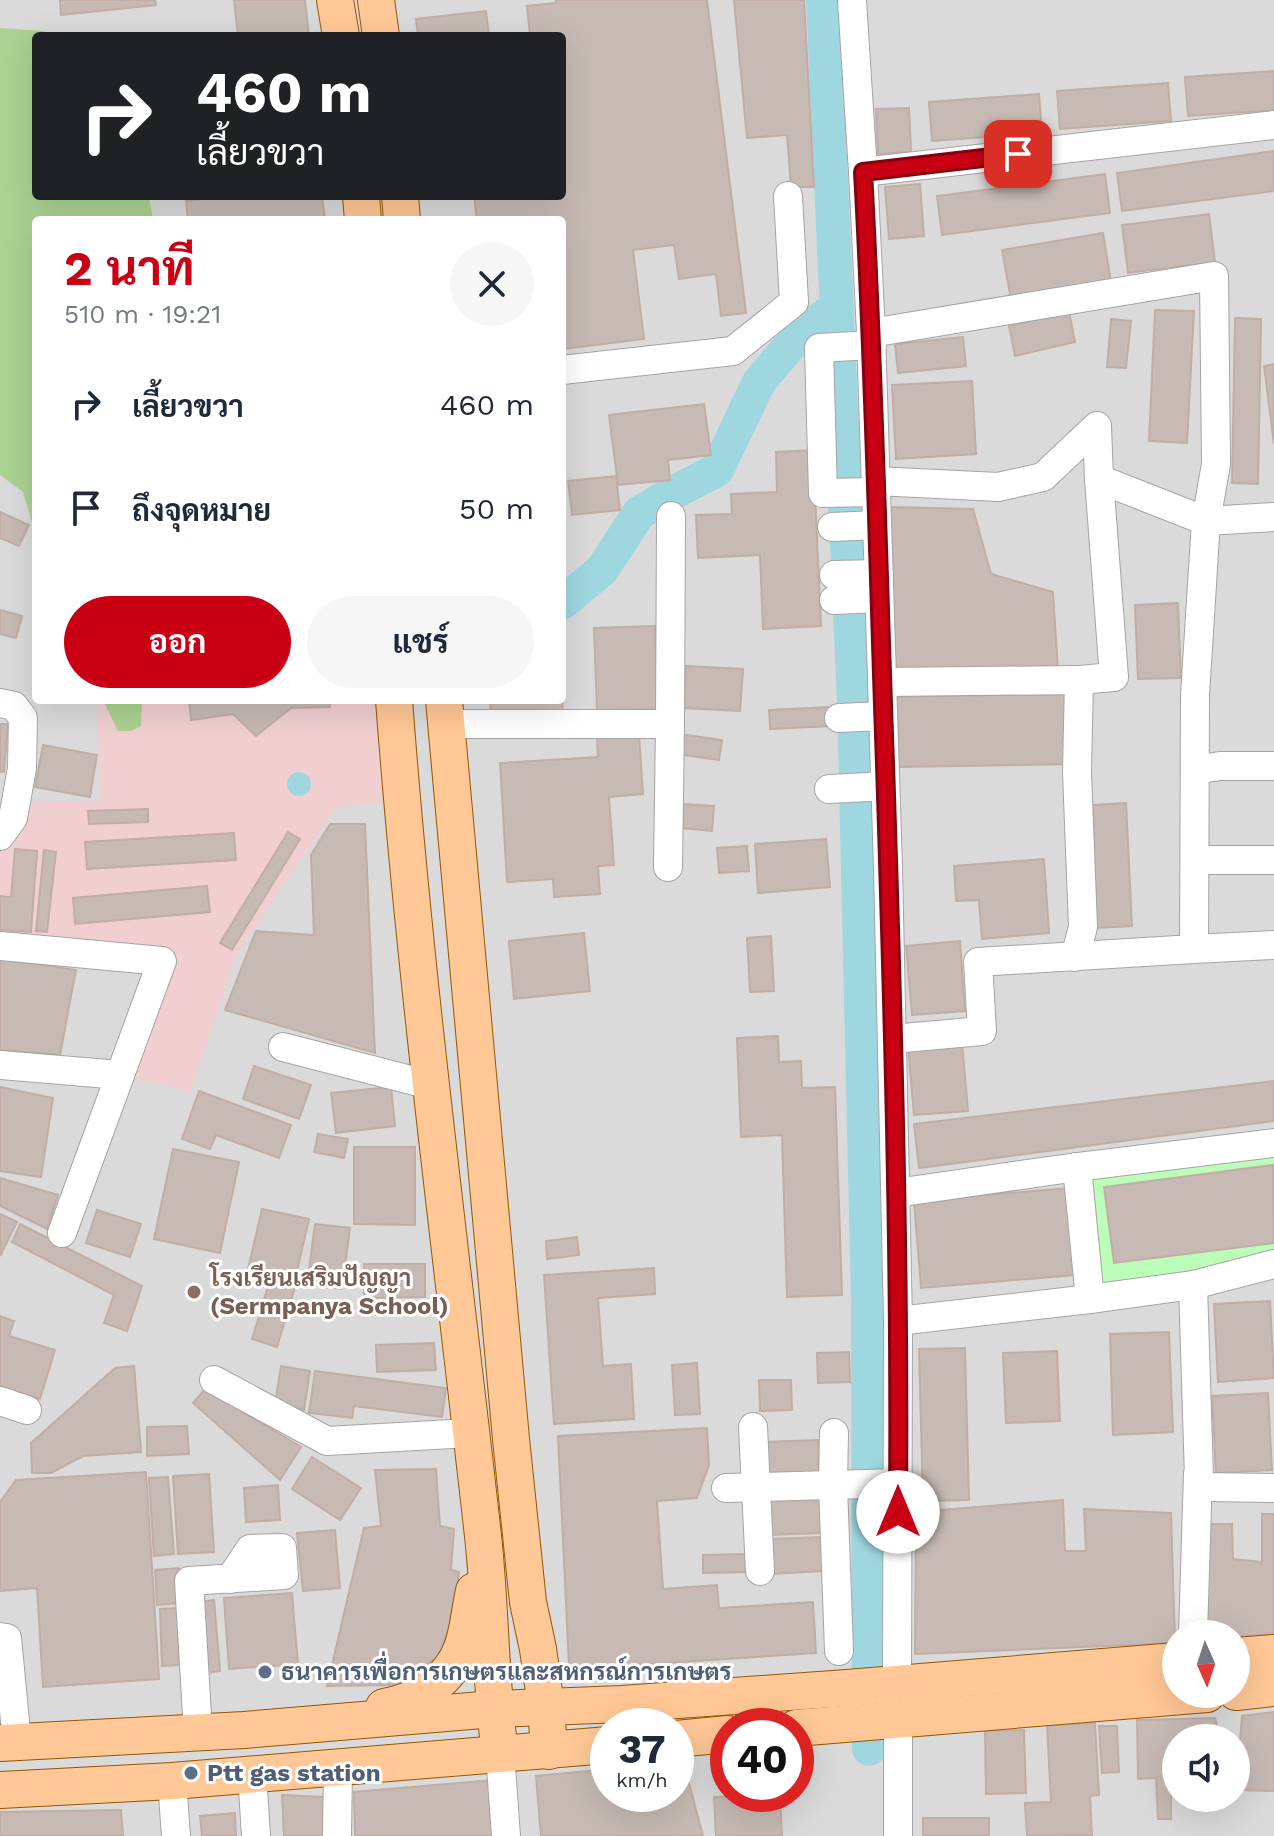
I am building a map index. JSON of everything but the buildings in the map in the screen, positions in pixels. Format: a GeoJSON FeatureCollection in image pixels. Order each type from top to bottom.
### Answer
{"type":"FeatureCollection","features":[{"type":"Feature","properties":{"kind":"main road"},"geometry":{"type":"LineString","coordinates":[[335,0],[340,32]]}},
{"type":"Feature","properties":{"kind":"main road"},"geometry":{"type":"LineString","coordinates":[[355,0],[356,32]]}},
{"type":"Feature","properties":{"kind":"main road"},"geometry":{"type":"LineString","coordinates":[[376,0],[380,32]]}},
{"type":"Feature","properties":{"kind":"main road"},"geometry":{"type":"LineString","coordinates":[[391,0],[393,32]]}},
{"type":"Feature","properties":{"kind":"main road"},"geometry":{"type":"LineString","coordinates":[[394,704],[430,1085],[484,1540],[494,1709],[500,1753]]}},
{"type":"Feature","properties":{"kind":"main road"},"geometry":{"type":"LineString","coordinates":[[445,712],[512,1454],[528,1602],[546,1706],[549,1751]]}},
{"type":"Feature","properties":{"kind":"main road"},"geometry":{"type":"LineString","coordinates":[[244,1730],[395,1705],[423,1694],[439,1683],[457,1659],[465,1634],[484,1540]]}},
{"type":"Feature","properties":{"kind":"main road"},"geometry":{"type":"LineString","coordinates":[[538,1649],[547,1674],[555,1684],[578,1699],[593,1702],[869,1713],[1162,1697]]}},
{"type":"Feature","properties":{"kind":"main road"},"geometry":{"type":"LineString","coordinates":[[1250,1655],[1274,1653]]}},
{"type":"Feature","properties":{"kind":"main road"},"geometry":{"type":"LineString","coordinates":[[814,1724],[869,1713],[892,1685],[1162,1662]]}},
{"type":"Feature","properties":{"kind":"main road"},"geometry":{"type":"LineString","coordinates":[[869,1713],[892,1685]]}},
{"type":"Feature","properties":{"kind":"main road"},"geometry":{"type":"LineString","coordinates":[[1250,1691],[1274,1688]]}},
{"type":"Feature","properties":{"kind":"main road"},"geometry":{"type":"LineString","coordinates":[[9,1742],[244,1730],[494,1709],[622,1704]]}},
{"type":"Feature","properties":{"kind":"main road"},"geometry":{"type":"LineString","coordinates":[[0,1790],[172,1781],[590,1747]]}},
{"type":"Feature","properties":{"kind":"street"},"geometry":{"type":"LineString","coordinates":[[852,0],[871,341],[883,716],[877,785],[892,1039],[896,1193],[898,1321],[892,1483],[892,1685]]}},
{"type":"Feature","properties":{"kind":"street"},"geometry":{"type":"LineString","coordinates":[[863,172],[1274,125]]}},
{"type":"Feature","properties":{"kind":"street"},"geometry":{"type":"LineString","coordinates":[[566,370],[733,351],[794,302],[788,196]]}},
{"type":"Feature","properties":{"kind":"street"},"geometry":{"type":"LineString","coordinates":[[882,682],[1114,677],[1097,426],[1043,477],[998,487],[875,488],[823,493],[819,348],[871,341],[1214,276],[1216,464],[1206,521],[1195,695],[1194,949]]}},
{"type":"Feature","properties":{"kind":"street"},"geometry":{"type":"LineString","coordinates":[[1099,479],[1206,521],[1274,517]]}},
{"type":"Feature","properties":{"kind":"street"},"geometry":{"type":"LineString","coordinates":[[668,867],[671,516]]}},
{"type":"Feature","properties":{"kind":"street"},"geometry":{"type":"LineString","coordinates":[[832,527],[876,525]]}},
{"type":"Feature","properties":{"kind":"street"},"geometry":{"type":"LineString","coordinates":[[834,587],[878,586]]}},
{"type":"Feature","properties":{"kind":"street"},"geometry":{"type":"LineString","coordinates":[[1075,957],[1083,927],[1077,772],[1079,680]]}},
{"type":"Feature","properties":{"kind":"street"},"geometry":{"type":"LineString","coordinates":[[0,703],[14,706],[23,718],[22,768],[15,810],[0,836]]}},
{"type":"Feature","properties":{"kind":"street"},"geometry":{"type":"LineString","coordinates":[[445,712],[670,724]]}},
{"type":"Feature","properties":{"kind":"street"},"geometry":{"type":"LineString","coordinates":[[839,718],[883,716]]}},
{"type":"Feature","properties":{"kind":"street"},"geometry":{"type":"LineString","coordinates":[[1195,770],[1220,766],[1274,766]]}},
{"type":"Feature","properties":{"kind":"street"},"geometry":{"type":"LineString","coordinates":[[829,789],[877,785]]}},
{"type":"Feature","properties":{"kind":"street"},"geometry":{"type":"LineString","coordinates":[[1196,860],[1274,860]]}},
{"type":"Feature","properties":{"kind":"street"},"geometry":{"type":"LineString","coordinates":[[892,1039],[982,1031],[978,962],[1274,945]]}},
{"type":"Feature","properties":{"kind":"street"},"geometry":{"type":"LineString","coordinates":[[0,946],[162,961],[62,1233]]}},
{"type":"Feature","properties":{"kind":"street"},"geometry":{"type":"LineString","coordinates":[[283,1047],[430,1085]]}},
{"type":"Feature","properties":{"kind":"street"},"geometry":{"type":"LineString","coordinates":[[0,1065],[120,1075]]}},
{"type":"Feature","properties":{"kind":"street"},"geometry":{"type":"LineString","coordinates":[[896,1193],[1274,1143]]}},
{"type":"Feature","properties":{"kind":"street"},"geometry":{"type":"LineString","coordinates":[[1077,1167],[1090,1299]]}},
{"type":"Feature","properties":{"kind":"street"},"geometry":{"type":"LineString","coordinates":[[898,1321],[1193,1285],[1274,1264]]}},
{"type":"Feature","properties":{"kind":"street"},"geometry":{"type":"LineString","coordinates":[[1193,1285],[1198,1474],[1193,1620]]}},
{"type":"Feature","properties":{"kind":"street"},"geometry":{"type":"LineString","coordinates":[[214,1380],[327,1441],[470,1433]]}},
{"type":"Feature","properties":{"kind":"street"},"geometry":{"type":"LineString","coordinates":[[753,1427],[760,1571]]}},
{"type":"Feature","properties":{"kind":"street"},"geometry":{"type":"LineString","coordinates":[[834,1433],[843,1485],[839,1651]]}},
{"type":"Feature","properties":{"kind":"street"},"geometry":{"type":"LineString","coordinates":[[1198,1474],[1201,1483],[1208,1487],[1274,1488]]}},
{"type":"Feature","properties":{"kind":"street"},"geometry":{"type":"LineString","coordinates":[[726,1488],[892,1483]]}},
{"type":"Feature","properties":{"kind":"street"},"geometry":{"type":"LineString","coordinates":[[198,1732],[189,1581],[230,1579]]}},
{"type":"Feature","properties":{"kind":"street"},"geometry":{"type":"LineString","coordinates":[[0,1637],[7,1638],[9,1742]]}},
{"type":"Feature","properties":{"kind":"street"},"geometry":{"type":"LineString","coordinates":[[869,1713],[898,1836]]}},
{"type":"Feature","properties":{"kind":"street"},"geometry":{"type":"LineString","coordinates":[[500,1753],[506,1836]]}},
{"type":"Feature","properties":{"kind":"street"},"geometry":{"type":"LineString","coordinates":[[337,1836],[338,1768]]}},
{"type":"Feature","properties":{"kind":"street"},"geometry":{"type":"LineString","coordinates":[[252,1773],[256,1836]]}},
{"type":"Feature","properties":{"kind":"street"},"geometry":{"type":"LineString","coordinates":[[172,1781],[176,1836]]}},
{"type":"Feature","properties":{"kind":"shaded area"},"geometry":{"type":"Polygon","coordinates":[[[0,0],[1274,0],[1274,1836],[0,1836],[0,0]]]}},
{"type":"Feature","properties":{"kind":"shaded area"},"geometry":{"type":"Polygon","coordinates":[[[97,704],[394,704],[403,801],[336,807],[237,954],[191,1091],[120,1075],[162,961],[0,946],[0,836],[16,802],[100,802],[97,704]]]}},
{"type":"Feature","properties":{"kind":"green space"},"geometry":{"type":"Polygon","coordinates":[[[0,28],[46,32],[32,32],[32,200],[150,200],[152,216],[32,216],[32,522],[23,492],[0,475],[0,28]]]}},
{"type":"Feature","properties":{"kind":"green space"},"geometry":{"type":"Polygon","coordinates":[[[105,704],[142,704],[141,726],[131,731],[118,731],[105,704]]]}},
{"type":"Feature","properties":{"kind":"green space"},"geometry":{"type":"Polygon","coordinates":[[[1274,1143],[1274,1264],[1090,1299],[1077,1167],[1274,1143]]]}},
{"type":"Feature","properties":{"kind":"water"},"geometry":{"type":"Polygon","coordinates":[[[299,772],[307,776],[311,784],[307,792],[299,796],[291,792],[287,784],[291,776],[299,772]]]}},
{"type":"Feature","properties":{"kind":"waterway"},"geometry":{"type":"LineString","coordinates":[[823,0],[854,701],[868,1301],[869,1749]]}},
{"type":"Feature","properties":{"kind":"waterway"},"geometry":{"type":"LineString","coordinates":[[566,600],[602,570],[639,513],[717,470],[759,382],[799,335],[836,307]]}},
{"type":"Feature","properties":{"kind":"place","name":"โรงเรียนเสริมปัญญา (Sermpanya School)"},"geometry":{"type":"Point","coordinates":[194,1292]}},
{"type":"Feature","properties":{"kind":"place","name":"ธนาคารเพื่อการเกษตรและสหกรณ์การเกษตร"},"geometry":{"type":"Point","coordinates":[265,1672]}},
{"type":"Feature","properties":{"kind":"place","name":"Ptt gas station"},"geometry":{"type":"Point","coordinates":[191,1773]}},
{"type":"Feature","properties":{"kind":"route"},"geometry":{"type":"LineString","coordinates":[[898,1512],[896,1193],[888,868],[863,172],[1018,154]]}}]}
